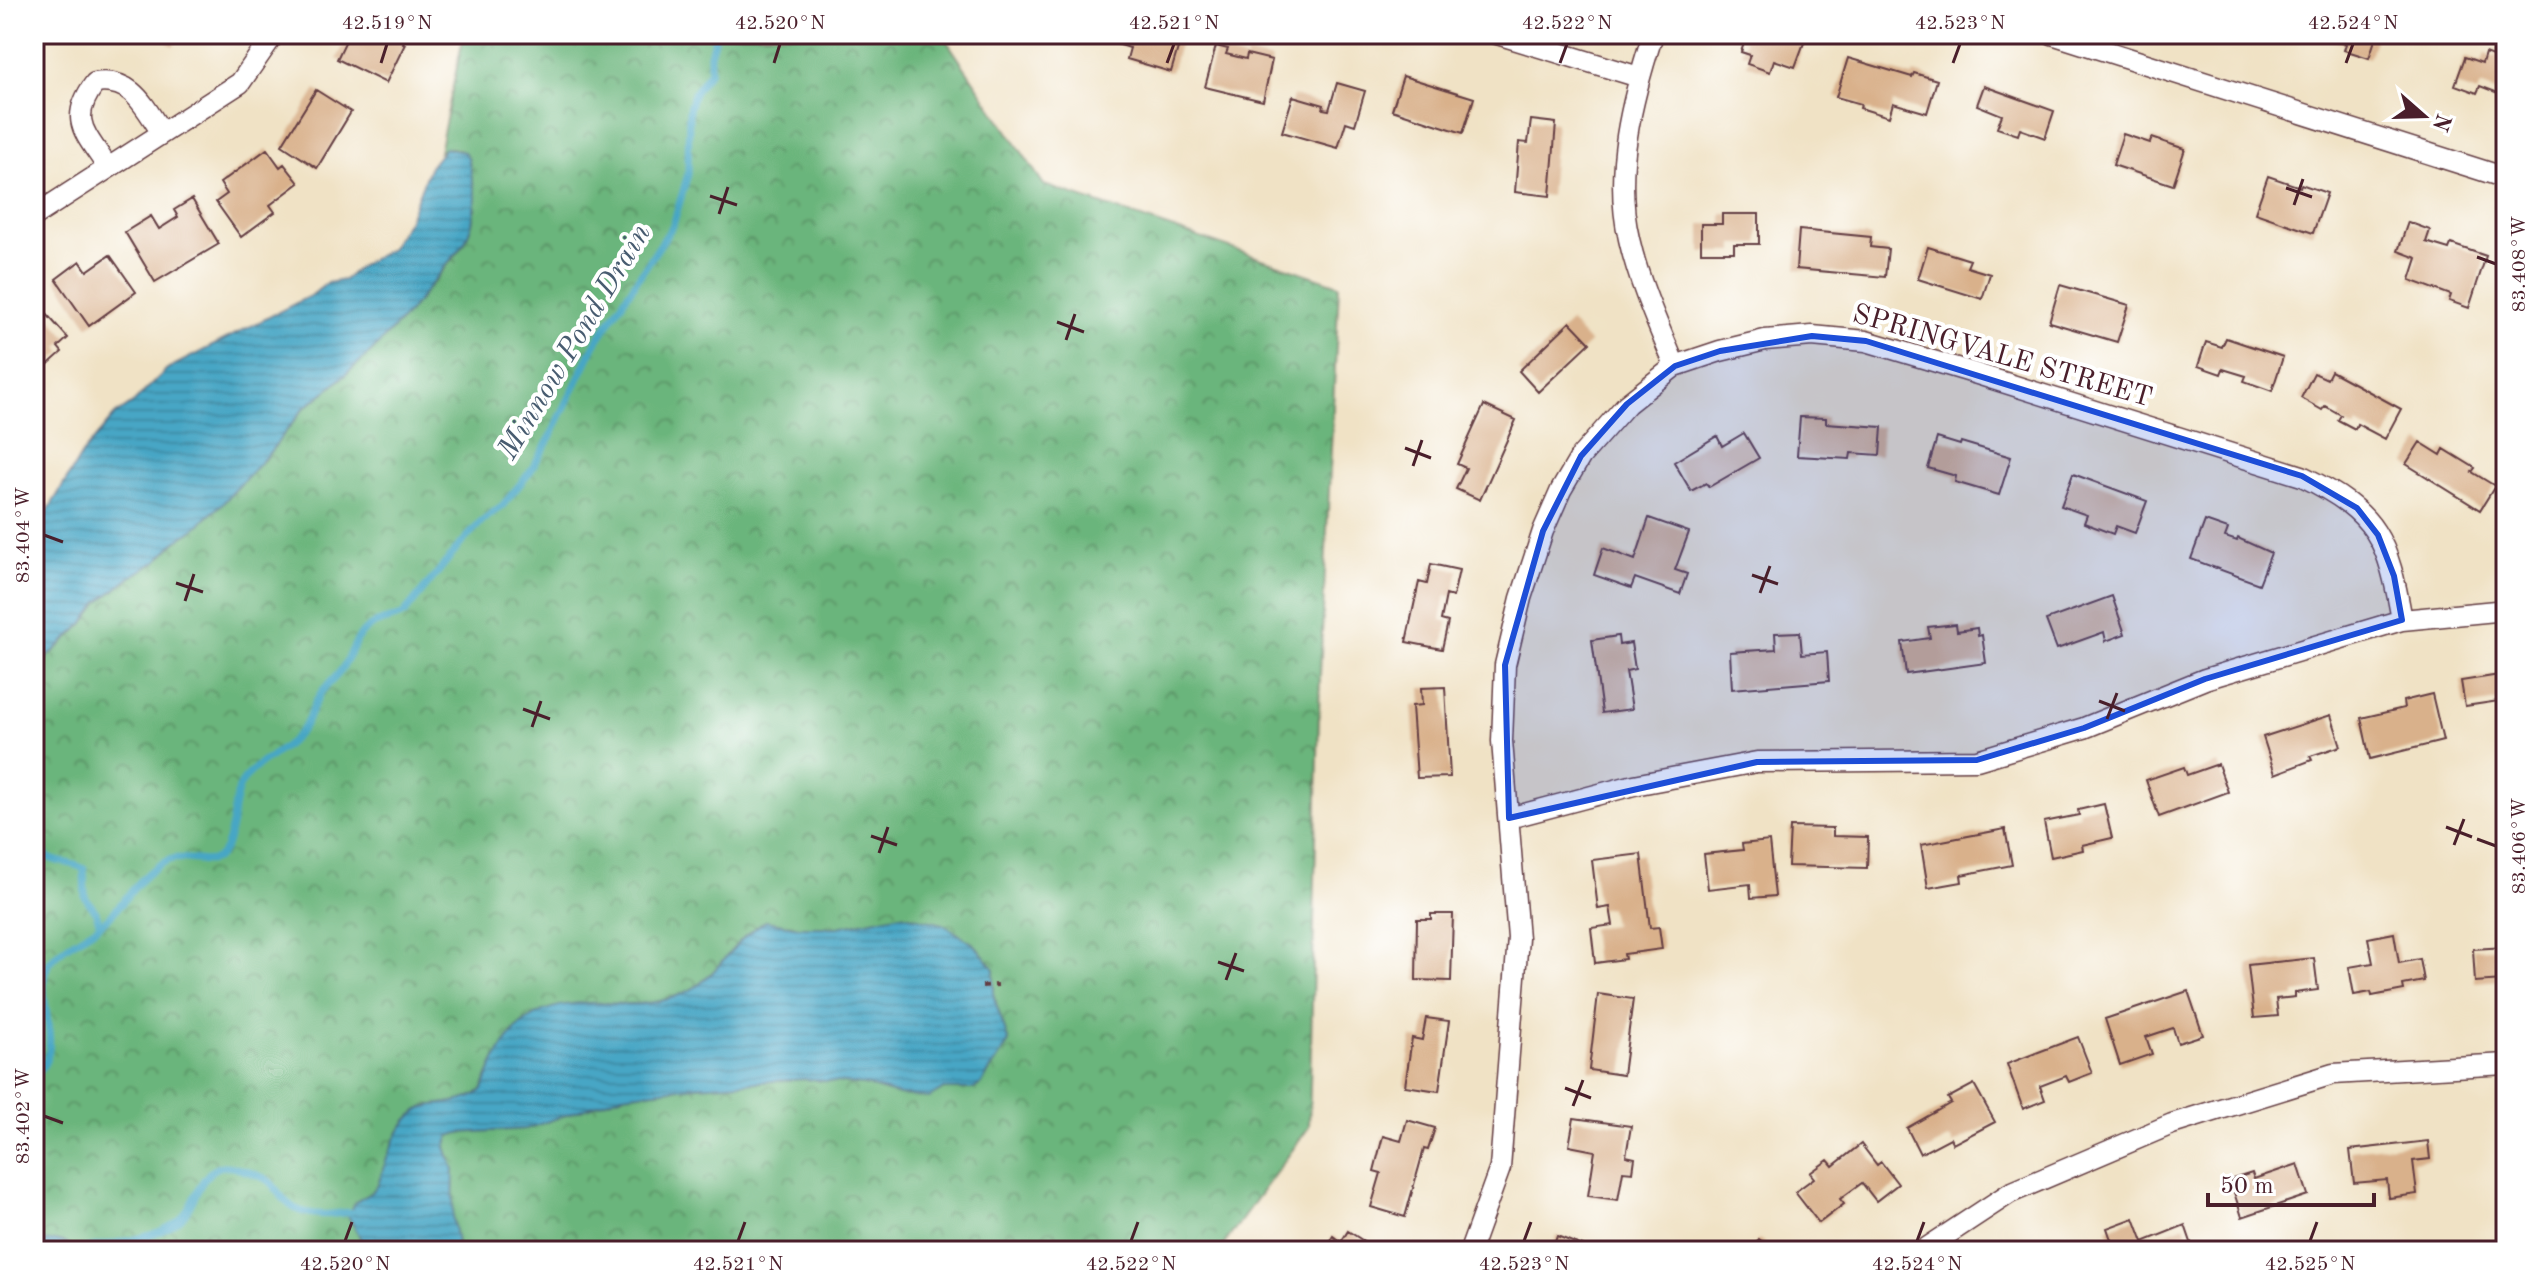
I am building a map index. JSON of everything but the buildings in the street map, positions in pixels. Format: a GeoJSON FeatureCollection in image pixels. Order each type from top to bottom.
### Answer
{"type":"FeatureCollection","features":[{"type":"Feature","properties":{"kind":"street"},"geometry":{"type":"LineString","coordinates":[[34,216],[240,83],[274,34]]}},
{"type":"Feature","properties":{"kind":"street"},"geometry":{"type":"LineString","coordinates":[[1497,34],[1639,77]]}},
{"type":"Feature","properties":{"kind":"street"},"geometry":{"type":"LineString","coordinates":[[1653,34],[1639,77],[1627,135],[1624,205],[1638,270],[1675,366]]}},
{"type":"Feature","properties":{"kind":"street"},"geometry":{"type":"LineString","coordinates":[[2052,34],[2506,178]]}},
{"type":"Feature","properties":{"kind":"street"},"geometry":{"type":"LineString","coordinates":[[108,168],[85,131],[78,113],[84,97],[95,83],[120,83],[131,91],[162,133]]}},
{"type":"Feature","properties":{"kind":"street","name":"SPRINGVALE STREET"},"geometry":{"type":"LineString","coordinates":[[1470,1251],[1500,1168],[1518,938],[1502,741],[1505,665],[1521,598],[1543,531],[1561,490],[1581,456],[1627,404],[1675,366],[1765,340],[1812,336],[1866,341],[2302,476],[2333,491],[2357,508],[2378,535],[2394,576],[2402,620]]}},
{"type":"Feature","properties":{"kind":"street"},"geometry":{"type":"LineString","coordinates":[[1509,818],[1634,785],[1757,762],[1977,760],[2084,728],[2205,679],[2402,620],[2506,610]]}},
{"type":"Feature","properties":{"kind":"street"},"geometry":{"type":"LineString","coordinates":[[1922,1251],[2010,1193],[2172,1124],[2333,1074],[2506,1064]]}},
{"type":"Feature","properties":{"kind":"path"},"geometry":{"type":"LineString","coordinates":[[982,986],[998,985]]}},
{"type":"Feature","properties":{"kind":"highlighted area"},"geometry":{"type":"Polygon","coordinates":[[[1812,336],[1866,341],[2302,476],[2357,508],[2378,535],[2394,576],[2402,620],[2205,679],[2084,728],[1977,760],[1757,762],[1509,818],[1505,665],[1543,531],[1581,456],[1627,404],[1675,366],[1720,351],[1812,336]]]}},
{"type":"Feature","properties":{"kind":"green space"},"geometry":{"type":"Polygon","coordinates":[[[464,34],[942,34],[1044,185],[1339,285],[1320,674],[1309,1127],[1219,1251],[34,1251],[34,670],[83,624],[99,602],[157,561],[176,541],[191,532],[270,452],[304,408],[372,351],[465,242],[468,157],[454,148],[439,152],[464,34]]]}},
{"type":"Feature","properties":{"kind":"water"},"geometry":{"type":"Polygon","coordinates":[[[445,148],[464,152],[468,157],[476,198],[472,224],[465,242],[409,312],[372,351],[304,408],[270,452],[225,501],[191,532],[176,541],[157,561],[99,602],[83,624],[34,670],[34,534],[82,454],[115,415],[134,402],[167,369],[312,295],[327,283],[344,280],[360,266],[390,249],[409,219],[429,168],[445,148]]]}},
{"type":"Feature","properties":{"kind":"water"},"geometry":{"type":"Polygon","coordinates":[[[901,914],[943,924],[975,945],[994,968],[994,997],[1009,1042],[981,1084],[974,1089],[944,1089],[929,1098],[899,1095],[864,1085],[805,1079],[696,1086],[623,1095],[526,1129],[459,1133],[450,1136],[446,1147],[454,1169],[453,1219],[458,1251],[364,1251],[348,1216],[358,1200],[378,1185],[402,1127],[419,1110],[465,1099],[483,1089],[502,1047],[526,1020],[560,1006],[645,1003],[684,993],[707,978],[744,937],[766,921],[800,927],[838,927],[901,914]]]}},
{"type":"Feature","properties":{"kind":"water"},"geometry":{"type":"Polygon","coordinates":[[[48,1241],[70,1245],[72,1251],[34,1251],[48,1241]]]}},
{"type":"Feature","properties":{"kind":"waterway","name":"Minnow Pond Drain"},"geometry":{"type":"LineString","coordinates":[[34,1078],[45,1063],[49,1047],[44,983],[50,962],[63,949],[108,918],[143,878],[159,865],[181,858],[212,860],[223,852],[241,784],[254,769],[300,732],[320,695],[341,670],[361,634],[374,624],[404,614],[459,546],[483,520],[503,505],[530,472],[550,438],[595,344],[673,225],[688,174],[689,109],[694,93],[710,71],[710,54],[716,34]]}},
{"type":"Feature","properties":{"kind":"waterway"},"geometry":{"type":"LineString","coordinates":[[34,843],[47,857],[84,869],[85,897],[96,912],[100,925]]}},
{"type":"Feature","properties":{"kind":"waterway"},"geometry":{"type":"LineString","coordinates":[[70,1251],[154,1234],[177,1222],[189,1208],[208,1174],[223,1166],[267,1180],[287,1202],[301,1211],[321,1214],[349,1212]]}}]}
